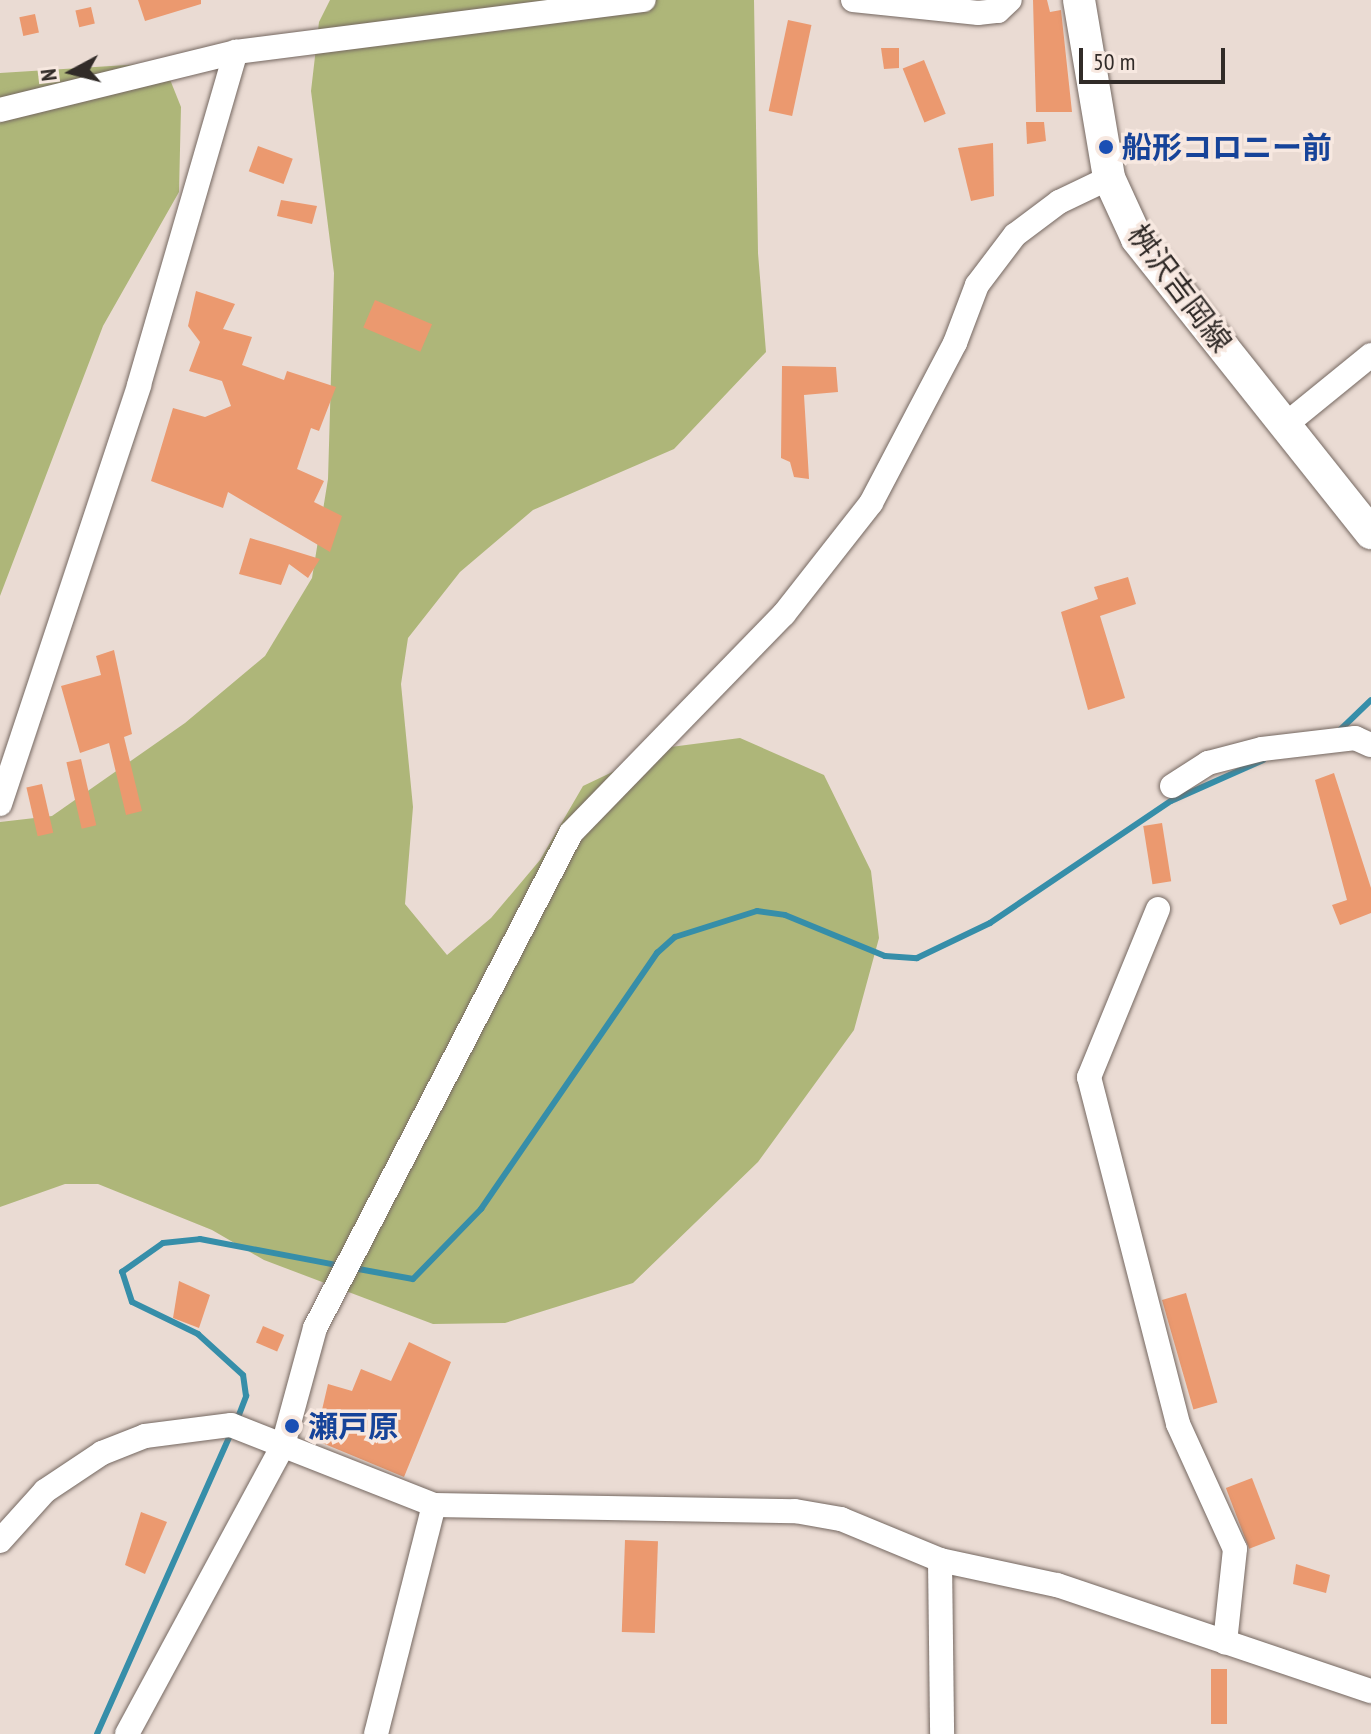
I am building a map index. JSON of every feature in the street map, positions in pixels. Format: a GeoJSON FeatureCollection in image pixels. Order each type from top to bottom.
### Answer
{"type":"FeatureCollection","features":[{"type":"Feature","properties":{"kind":"main road","name":"桝沢吉岡線"},"geometry":{"type":"LineString","coordinates":[[1079,0],[1109,178],[1137,239],[1371,533]]}},
{"type":"Feature","properties":{"kind":"street"},"geometry":{"type":"LineString","coordinates":[[0,110],[236,52],[644,0]]}},
{"type":"Feature","properties":{"kind":"street"},"geometry":{"type":"LineString","coordinates":[[853,0],[978,13],[998,11],[1010,0]]}},
{"type":"Feature","properties":{"kind":"street"},"geometry":{"type":"LineString","coordinates":[[0,804],[139,385],[236,52]]}},
{"type":"Feature","properties":{"kind":"street"},"geometry":{"type":"LineString","coordinates":[[127,1734],[283,1445],[315,1328],[571,833],[784,614],[871,503],[955,343],[977,285],[1015,235],[1059,202],[1109,178]]}},
{"type":"Feature","properties":{"kind":"street"},"geometry":{"type":"LineString","coordinates":[[1285,425],[1371,355]]}},
{"type":"Feature","properties":{"kind":"street"},"geometry":{"type":"LineString","coordinates":[[1172,786],[1208,763],[1262,749],[1355,738],[1371,745]]}},
{"type":"Feature","properties":{"kind":"street"},"geometry":{"type":"LineString","coordinates":[[1158,909],[1089,1077],[1178,1424],[1235,1549],[1225,1642]]}},
{"type":"Feature","properties":{"kind":"street"},"geometry":{"type":"LineString","coordinates":[[0,1541],[45,1491],[102,1453],[145,1436],[239,1428],[434,1505],[795,1511],[841,1519],[940,1560],[1057,1585],[1371,1691]]}},
{"type":"Feature","properties":{"kind":"street"},"geometry":{"type":"LineString","coordinates":[[376,1734],[434,1505]]}},
{"type":"Feature","properties":{"kind":"street"},"geometry":{"type":"LineString","coordinates":[[940,1560],[942,1734]]}},
{"type":"Feature","properties":{"kind":"green space"},"geometry":{"type":"Polygon","coordinates":[[[330,0],[754,0],[758,253],[766,352],[674,449],[533,510],[460,572],[408,638],[401,684],[413,807],[405,904],[447,955],[491,918],[540,860],[583,786],[663,748],[740,738],[824,775],[871,871],[879,938],[854,1030],[758,1162],[633,1283],[505,1323],[433,1324],[264,1260],[212,1230],[98,1184],[65,1184],[0,1207],[0,822],[52,816],[185,723],[265,656],[312,578],[328,479],[334,273],[311,91],[319,22],[330,0]]]}},
{"type":"Feature","properties":{"kind":"green space"},"geometry":{"type":"Polygon","coordinates":[[[143,64],[169,77],[181,107],[179,192],[103,326],[0,596],[0,73],[143,64]]]}},
{"type":"Feature","properties":{"kind":"building"},"geometry":{"type":"Polygon","coordinates":[[[138,0],[201,0],[201,4],[145,21],[138,0]]]}},
{"type":"Feature","properties":{"kind":"building"},"geometry":{"type":"Polygon","coordinates":[[[1033,0],[1047,0],[1050,12],[1061,10],[1072,112],[1036,112],[1033,0]]]}},
{"type":"Feature","properties":{"kind":"building"},"geometry":{"type":"Polygon","coordinates":[[[91,7],[95,24],[79,27],[75,11],[91,7]]]}},
{"type":"Feature","properties":{"kind":"building"},"geometry":{"type":"Polygon","coordinates":[[[35,14],[39,33],[23,36],[19,17],[35,14]]]}},
{"type":"Feature","properties":{"kind":"building"},"geometry":{"type":"Polygon","coordinates":[[[788,20],[811,25],[792,116],[769,111],[788,20]]]}},
{"type":"Feature","properties":{"kind":"building"},"geometry":{"type":"Polygon","coordinates":[[[881,48],[899,48],[899,68],[884,69],[881,48]]]}},
{"type":"Feature","properties":{"kind":"building"},"geometry":{"type":"Polygon","coordinates":[[[924,60],[946,114],[924,122],[903,69],[924,60]]]}},
{"type":"Feature","properties":{"kind":"building"},"geometry":{"type":"Polygon","coordinates":[[[1026,122],[1044,122],[1046,141],[1027,144],[1026,122]]]}},
{"type":"Feature","properties":{"kind":"building"},"geometry":{"type":"Polygon","coordinates":[[[993,143],[994,196],[971,201],[958,148],[993,143]]]}},
{"type":"Feature","properties":{"kind":"building"},"geometry":{"type":"Polygon","coordinates":[[[258,146],[293,159],[284,184],[249,171],[258,146]]]}},
{"type":"Feature","properties":{"kind":"building"},"geometry":{"type":"Polygon","coordinates":[[[281,200],[317,206],[312,224],[277,216],[281,200]]]}},
{"type":"Feature","properties":{"kind":"building"},"geometry":{"type":"Polygon","coordinates":[[[196,291],[235,304],[223,329],[252,337],[242,365],[284,380],[287,371],[336,387],[319,431],[311,428],[297,469],[324,481],[314,502],[342,516],[330,552],[228,492],[223,508],[151,481],[173,408],[205,417],[231,406],[222,381],[189,371],[200,342],[188,326],[196,291]]]}},
{"type":"Feature","properties":{"kind":"building"},"geometry":{"type":"Polygon","coordinates":[[[375,300],[432,324],[420,352],[363,328],[375,300]]]}},
{"type":"Feature","properties":{"kind":"building"},"geometry":{"type":"Polygon","coordinates":[[[782,366],[836,367],[838,392],[804,395],[809,479],[794,477],[790,462],[781,458],[782,366]]]}},
{"type":"Feature","properties":{"kind":"building"},"geometry":{"type":"Polygon","coordinates":[[[250,538],[320,559],[308,578],[289,564],[281,585],[239,574],[250,538]]]}},
{"type":"Feature","properties":{"kind":"building"},"geometry":{"type":"Polygon","coordinates":[[[1128,577],[1136,604],[1100,616],[1125,698],[1088,710],[1061,612],[1098,599],[1094,587],[1128,577]]]}},
{"type":"Feature","properties":{"kind":"building"},"geometry":{"type":"Polygon","coordinates":[[[114,650],[132,734],[124,737],[142,811],[126,815],[109,743],[80,753],[61,686],[101,675],[96,656],[114,650]]]}},
{"type":"Feature","properties":{"kind":"building"},"geometry":{"type":"Polygon","coordinates":[[[81,759],[96,825],[82,829],[66,762],[81,759]]]}},
{"type":"Feature","properties":{"kind":"building"},"geometry":{"type":"Polygon","coordinates":[[[1334,773],[1371,888],[1371,913],[1340,925],[1332,905],[1347,900],[1315,780],[1334,773]]]}},
{"type":"Feature","properties":{"kind":"building"},"geometry":{"type":"Polygon","coordinates":[[[42,784],[53,833],[38,836],[26,788],[42,784]]]}},
{"type":"Feature","properties":{"kind":"building"},"geometry":{"type":"Polygon","coordinates":[[[1162,823],[1171,881],[1152,884],[1143,826],[1162,823]]]}},
{"type":"Feature","properties":{"kind":"building"},"geometry":{"type":"Polygon","coordinates":[[[179,1281],[210,1295],[199,1328],[173,1318],[179,1281]]]}},
{"type":"Feature","properties":{"kind":"building"},"geometry":{"type":"Polygon","coordinates":[[[1186,1293],[1217,1403],[1193,1409],[1162,1300],[1186,1293]]]}},
{"type":"Feature","properties":{"kind":"building"},"geometry":{"type":"Polygon","coordinates":[[[263,1326],[284,1335],[277,1352],[256,1343],[263,1326]]]}},
{"type":"Feature","properties":{"kind":"building"},"geometry":{"type":"Polygon","coordinates":[[[409,1342],[451,1362],[404,1477],[315,1440],[328,1384],[352,1391],[361,1369],[391,1381],[409,1342]]]}},
{"type":"Feature","properties":{"kind":"building"},"geometry":{"type":"Polygon","coordinates":[[[1252,1478],[1275,1539],[1249,1549],[1226,1488],[1252,1478]]]}},
{"type":"Feature","properties":{"kind":"building"},"geometry":{"type":"Polygon","coordinates":[[[141,1512],[167,1522],[145,1574],[125,1565],[141,1512]]]}},
{"type":"Feature","properties":{"kind":"building"},"geometry":{"type":"Polygon","coordinates":[[[625,1540],[658,1541],[655,1633],[622,1632],[625,1540]]]}},
{"type":"Feature","properties":{"kind":"building"},"geometry":{"type":"Polygon","coordinates":[[[1296,1564],[1330,1575],[1326,1593],[1293,1584],[1296,1564]]]}},
{"type":"Feature","properties":{"kind":"building"},"geometry":{"type":"Polygon","coordinates":[[[1211,1669],[1227,1669],[1227,1724],[1211,1724],[1211,1669]]]}},
{"type":"Feature","properties":{"kind":"waterway"},"geometry":{"type":"LineString","coordinates":[[1340,730],[1371,700]]}},
{"type":"Feature","properties":{"kind":"waterway"},"geometry":{"type":"LineString","coordinates":[[353,1268],[413,1279],[481,1209],[657,953],[675,937],[757,911],[785,915],[885,956],[917,958],[990,923],[1171,801],[1263,760]]}},
{"type":"Feature","properties":{"kind":"waterway"},"geometry":{"type":"LineString","coordinates":[[237,1420],[246,1396],[243,1375],[198,1334],[132,1302],[122,1272],[163,1243],[200,1239],[342,1266]]}},
{"type":"Feature","properties":{"kind":"waterway"},"geometry":{"type":"LineString","coordinates":[[97,1734],[232,1431]]}},
{"type":"Feature","properties":{"kind":"place","name":"船形コロニー前"},"geometry":{"type":"Point","coordinates":[1106,147]}},
{"type":"Feature","properties":{"kind":"place","name":"瀬戸原"},"geometry":{"type":"Point","coordinates":[292,1426]}}]}
